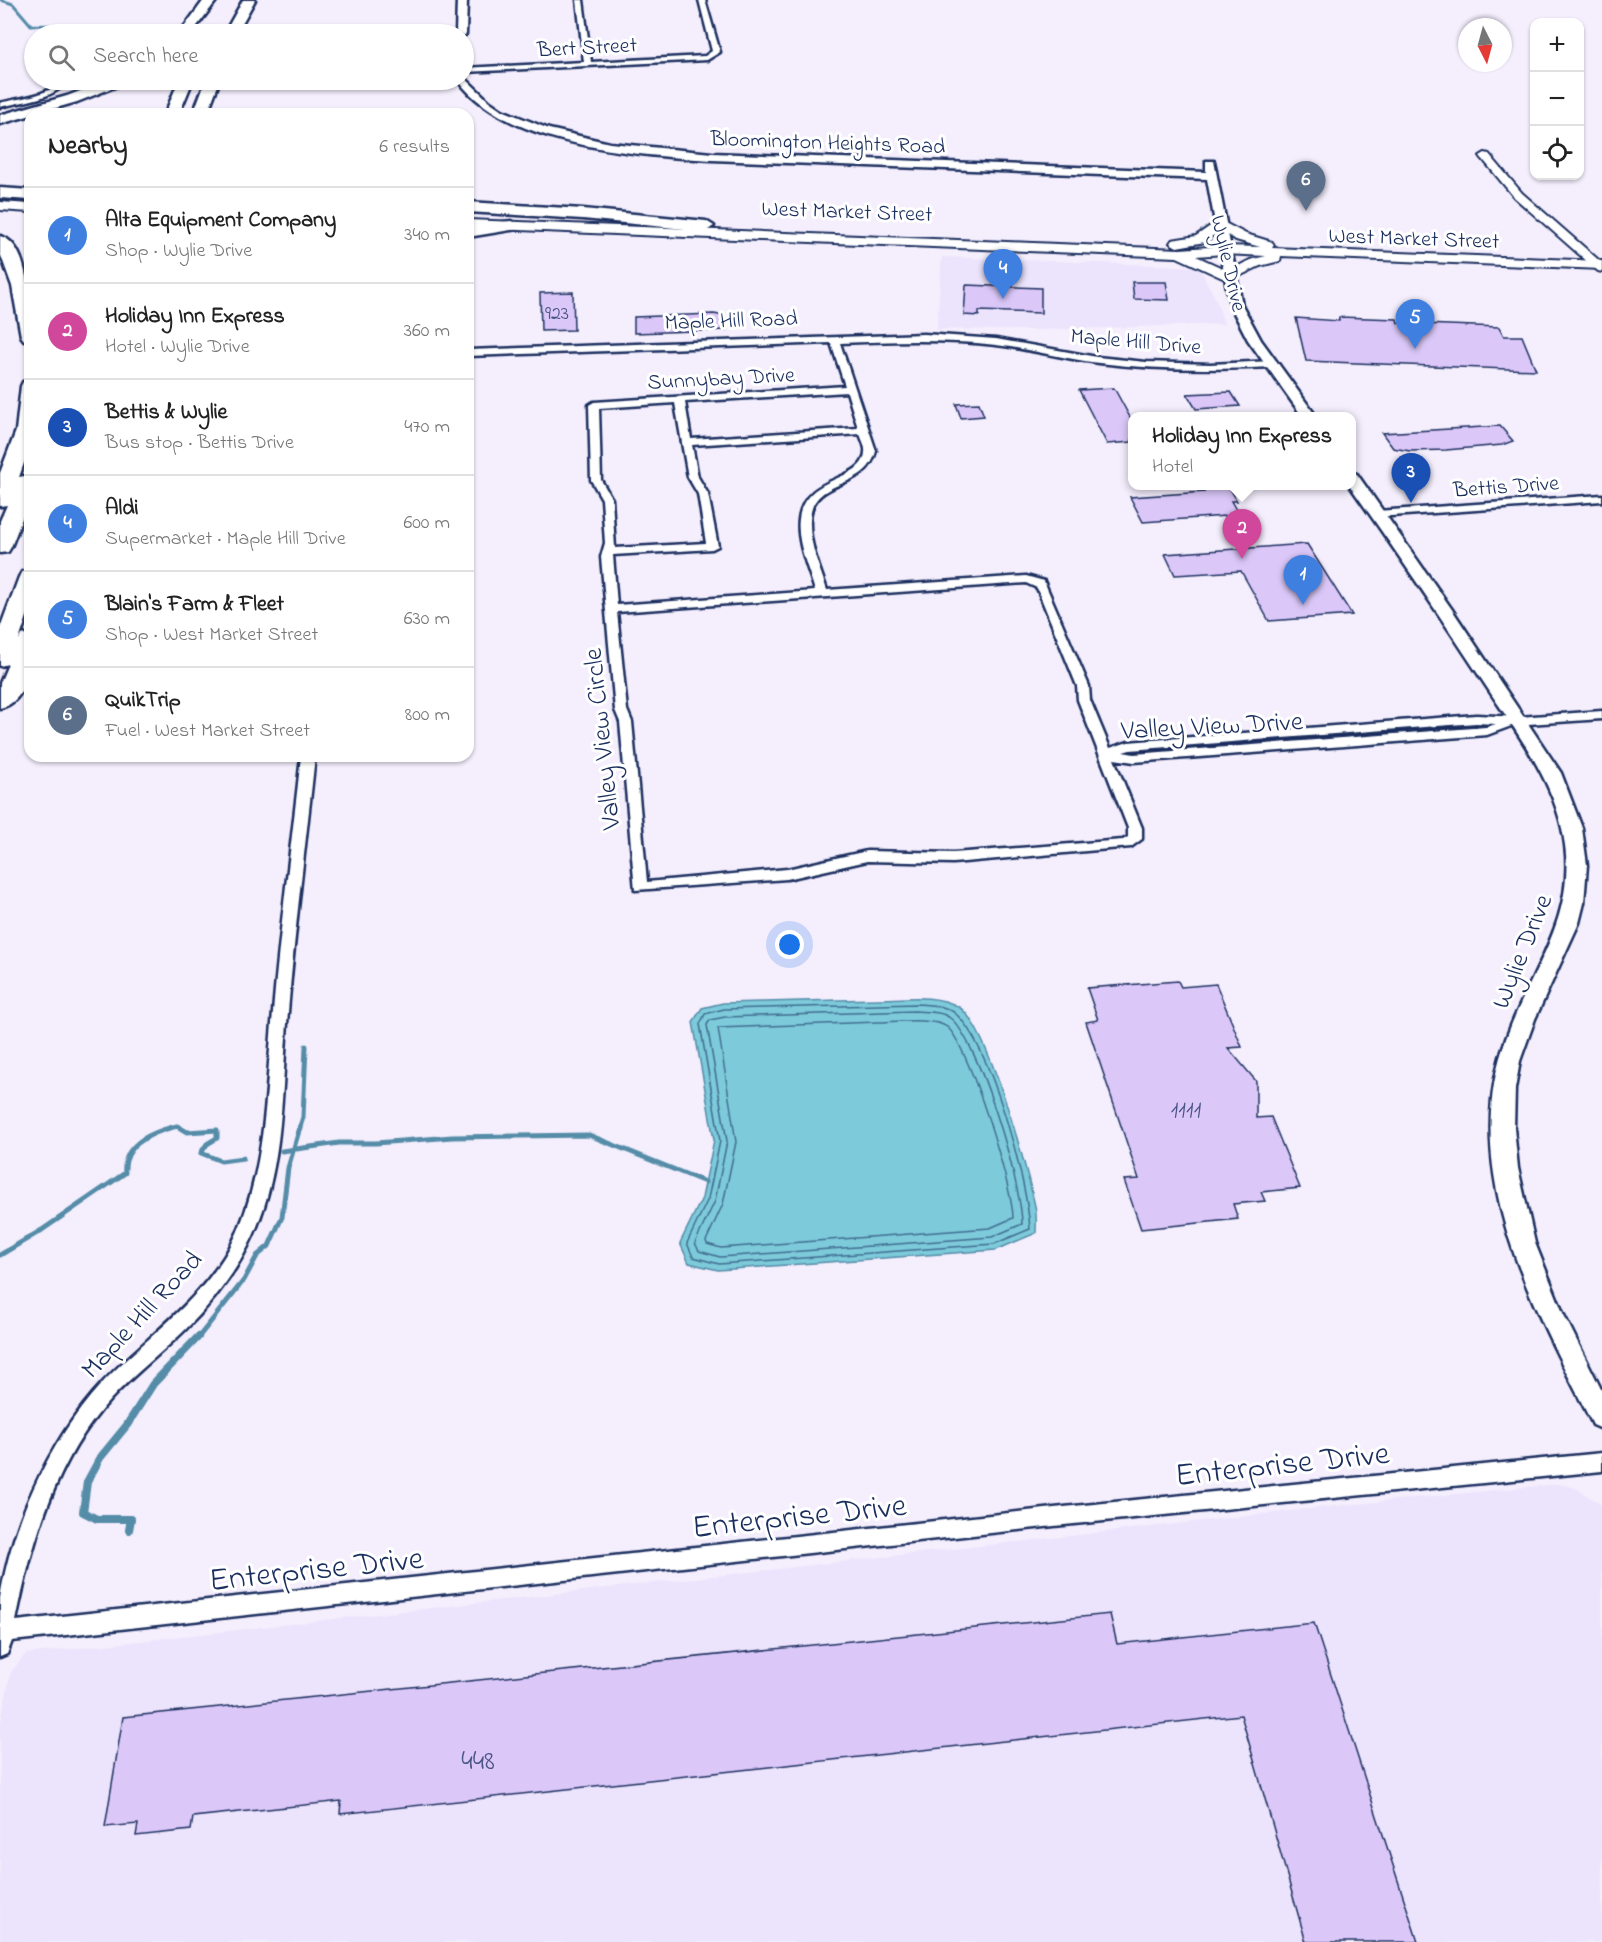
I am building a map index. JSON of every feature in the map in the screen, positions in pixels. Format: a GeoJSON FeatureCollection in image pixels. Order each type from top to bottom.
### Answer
{"type":"FeatureCollection","features":[{"type":"Feature","properties":{"kind":"highway"},"geometry":{"type":"LineString","coordinates":[[193,24],[211,0]]}},
{"type":"Feature","properties":{"kind":"highway"},"geometry":{"type":"LineString","coordinates":[[210,24],[225,0]]}},
{"type":"Feature","properties":{"kind":"highway"},"geometry":{"type":"LineString","coordinates":[[236,24],[250,0],[255,5],[247,24]]}},
{"type":"Feature","properties":{"kind":"highway"},"geometry":{"type":"LineString","coordinates":[[41,108],[95,90]]}},
{"type":"Feature","properties":{"kind":"highway"},"geometry":{"type":"LineString","coordinates":[[174,108],[182,90]]}},
{"type":"Feature","properties":{"kind":"highway"},"geometry":{"type":"LineString","coordinates":[[202,108],[209,90]]}},
{"type":"Feature","properties":{"kind":"highway"},"geometry":{"type":"LineString","coordinates":[[0,120],[24,113]]}},
{"type":"Feature","properties":{"kind":"highway"},"geometry":{"type":"LineString","coordinates":[[0,131],[24,128]]}},
{"type":"Feature","properties":{"kind":"highway"},"geometry":{"type":"LineString","coordinates":[[0,193],[24,197]]}},
{"type":"Feature","properties":{"kind":"highway"},"geometry":{"type":"LineString","coordinates":[[474,207],[583,214],[706,226]]}},
{"type":"Feature","properties":{"kind":"highway"},"geometry":{"type":"LineString","coordinates":[[474,231],[511,226]]}},
{"type":"Feature","properties":{"kind":"highway"},"geometry":{"type":"LineString","coordinates":[[0,241],[6,246],[20,285],[24,305]]}},
{"type":"Feature","properties":{"kind":"highway"},"geometry":{"type":"LineString","coordinates":[[0,500],[24,436]]}},
{"type":"Feature","properties":{"kind":"highway"},"geometry":{"type":"LineString","coordinates":[[0,547],[24,487]]}},
{"type":"Feature","properties":{"kind":"highway"},"geometry":{"type":"LineString","coordinates":[[0,659],[24,593]]}},
{"type":"Feature","properties":{"kind":"highway"},"geometry":{"type":"LineString","coordinates":[[0,701],[7,694],[24,654]]}},
{"type":"Feature","properties":{"kind":"main road"},"geometry":{"type":"LineString","coordinates":[[461,24],[462,0]]}},
{"type":"Feature","properties":{"kind":"main road","name":"Bloomington Heights Road"},"geometry":{"type":"LineString","coordinates":[[472,90],[480,99],[506,116],[536,128],[578,140],[630,149],[742,158],[1211,176]]}},
{"type":"Feature","properties":{"kind":"main road","name":"Wylie Drive"},"geometry":{"type":"LineString","coordinates":[[1210,162],[1219,224],[1236,305],[1243,320],[1306,412]]}},
{"type":"Feature","properties":{"kind":"main road"},"geometry":{"type":"LineString","coordinates":[[0,199],[24,198]]}},
{"type":"Feature","properties":{"kind":"main road"},"geometry":{"type":"LineString","coordinates":[[0,206],[24,208]]}},
{"type":"Feature","properties":{"kind":"main road","name":"West Market Street"},"geometry":{"type":"LineString","coordinates":[[474,216],[1172,248]]}},
{"type":"Feature","properties":{"kind":"main road","name":"West Market Street"},"geometry":{"type":"LineString","coordinates":[[474,224],[1172,248],[1600,266]]}},
{"type":"Feature","properties":{"kind":"main road"},"geometry":{"type":"LineString","coordinates":[[1172,248],[1200,238],[1219,224],[1241,237],[1295,253]]}},
{"type":"Feature","properties":{"kind":"main road"},"geometry":{"type":"LineString","coordinates":[[1172,248],[1229,277],[1255,263],[1295,253]]}},
{"type":"Feature","properties":{"kind":"main road","name":"Wylie Drive"},"geometry":{"type":"LineString","coordinates":[[1356,483],[1552,773],[1563,795],[1575,835],[1577,873],[1574,906],[1569,923],[1525,1020],[1504,1084],[1506,1179],[1514,1219],[1527,1259],[1547,1306],[1602,1417]]}},
{"type":"Feature","properties":{"kind":"street"},"geometry":{"type":"LineString","coordinates":[[580,0],[588,64]]}},
{"type":"Feature","properties":{"kind":"street","name":"Bert Street"},"geometry":{"type":"LineString","coordinates":[[474,70],[711,57],[716,52],[702,0]]}},
{"type":"Feature","properties":{"kind":"street"},"geometry":{"type":"LineString","coordinates":[[0,105],[52,90]]}},
{"type":"Feature","properties":{"kind":"street"},"geometry":{"type":"LineString","coordinates":[[1485,156],[1518,195],[1600,266]]}},
{"type":"Feature","properties":{"kind":"street","name":"Maple Hill Road"},"geometry":{"type":"LineString","coordinates":[[474,354],[834,339],[924,337],[996,342]]}},
{"type":"Feature","properties":{"kind":"street"},"geometry":{"type":"LineString","coordinates":[[822,594],[804,521],[810,500],[824,485],[861,472],[871,462],[866,430],[834,339]]}},
{"type":"Feature","properties":{"kind":"street","name":"Maple Hill Drive"},"geometry":{"type":"LineString","coordinates":[[996,342],[1124,363],[1210,367],[1273,364]]}},
{"type":"Feature","properties":{"kind":"street","name":"Sunnybay Drive"},"geometry":{"type":"LineString","coordinates":[[608,552],[611,543],[607,499],[596,480],[594,405],[851,390]]}},
{"type":"Feature","properties":{"kind":"street"},"geometry":{"type":"LineString","coordinates":[[611,609],[608,590],[608,552],[712,546],[703,494],[693,477],[679,399]]}},
{"type":"Feature","properties":{"kind":"street"},"geometry":{"type":"LineString","coordinates":[[686,442],[866,430]]}},
{"type":"Feature","properties":{"kind":"street","name":"Bettis Drive"},"geometry":{"type":"LineString","coordinates":[[1377,514],[1602,498]]}},
{"type":"Feature","properties":{"kind":"street","name":"Valley View Circle"},"geometry":{"type":"LineString","coordinates":[[1026,579],[1040,584],[1083,686],[1084,700],[1136,828],[1135,839],[1126,844],[953,858],[867,856],[787,874],[640,887],[626,722],[621,710],[611,609],[747,601],[1026,579]]}},
{"type":"Feature","properties":{"kind":"street","name":"Valley View Drive"},"geometry":{"type":"LineString","coordinates":[[1106,753],[1134,758],[1244,750],[1487,730],[1519,721],[1602,715]]}},
{"type":"Feature","properties":{"kind":"street","name":"Maple Hill Road"},"geometry":{"type":"LineString","coordinates":[[2,1640],[23,1542],[50,1475],[66,1444],[103,1396],[179,1323],[215,1281],[233,1256],[255,1210],[262,1189],[270,1143],[286,948],[307,762]]}},
{"type":"Feature","properties":{"kind":"street","name":"Enterprise Drive"},"geometry":{"type":"LineString","coordinates":[[2,1640],[1054,1517],[1602,1462]]}},
{"type":"Feature","properties":{"kind":"shaded area"},"geometry":{"type":"Polygon","coordinates":[[[942,257],[1199,267],[1216,300],[1224,324],[1031,330],[937,329],[942,257]]]}},
{"type":"Feature","properties":{"kind":"shaded area"},"geometry":{"type":"Polygon","coordinates":[[[1559,1484],[1575,1488],[1602,1505],[1602,1942],[0,1942],[0,1726],[11,1672],[26,1654],[1327,1507],[1559,1484]]]}},
{"type":"Feature","properties":{"kind":"water"},"geometry":{"type":"Polygon","coordinates":[[[919,998],[940,1000],[959,1007],[970,1019],[982,1040],[1005,1099],[1024,1162],[1035,1206],[1036,1233],[996,1250],[718,1270],[689,1263],[680,1243],[702,1198],[714,1140],[693,1022],[702,1008],[723,1003],[919,998]]]}},
{"type":"Feature","properties":{"kind":"building"},"geometry":{"type":"Polygon","coordinates":[[[1132,282],[1166,282],[1169,300],[1134,299],[1132,282]]]}},
{"type":"Feature","properties":{"kind":"building"},"geometry":{"type":"Polygon","coordinates":[[[966,285],[1041,288],[1041,313],[979,311],[979,316],[964,315],[966,285]]]}},
{"type":"Feature","properties":{"kind":"building"},"geometry":{"type":"Polygon","coordinates":[[[573,292],[574,330],[541,331],[540,293],[573,292]]]}},
{"type":"Feature","properties":{"kind":"building"},"geometry":{"type":"Polygon","coordinates":[[[714,314],[724,316],[726,330],[634,333],[634,317],[714,314]]]}},
{"type":"Feature","properties":{"kind":"building"},"geometry":{"type":"Polygon","coordinates":[[[1339,317],[1397,319],[1398,323],[1499,327],[1504,336],[1522,336],[1536,370],[1306,361],[1296,318],[1339,321],[1339,317]]]}},
{"type":"Feature","properties":{"kind":"building"},"geometry":{"type":"Polygon","coordinates":[[[1114,388],[1128,414],[1128,442],[1107,444],[1079,390],[1114,388]]]}},
{"type":"Feature","properties":{"kind":"building"},"geometry":{"type":"Polygon","coordinates":[[[1231,392],[1240,406],[1196,409],[1187,394],[1231,392]]]}},
{"type":"Feature","properties":{"kind":"building"},"geometry":{"type":"Polygon","coordinates":[[[979,403],[984,416],[961,418],[956,404],[979,403]]]}},
{"type":"Feature","properties":{"kind":"building"},"geometry":{"type":"Polygon","coordinates":[[[1500,426],[1513,441],[1502,445],[1446,450],[1410,451],[1393,448],[1382,433],[1500,426]]]}},
{"type":"Feature","properties":{"kind":"building"},"geometry":{"type":"Polygon","coordinates":[[[1203,490],[1231,490],[1237,501],[1231,501],[1239,515],[1143,522],[1130,497],[1204,492],[1203,490]]]}},
{"type":"Feature","properties":{"kind":"building"},"geometry":{"type":"Polygon","coordinates":[[[1307,544],[1352,615],[1269,621],[1241,571],[1175,575],[1165,554],[1307,544]]]}},
{"type":"Feature","properties":{"kind":"building"},"geometry":{"type":"Polygon","coordinates":[[[1178,981],[1181,987],[1216,984],[1242,1047],[1228,1048],[1256,1081],[1256,1118],[1271,1117],[1300,1188],[1261,1192],[1265,1201],[1233,1204],[1238,1219],[1141,1229],[1124,1180],[1139,1179],[1086,1022],[1098,1020],[1087,988],[1178,981]]]}},
{"type":"Feature","properties":{"kind":"building"},"geometry":{"type":"Polygon","coordinates":[[[1110,1614],[1117,1644],[1314,1623],[1418,1942],[1306,1942],[1241,1715],[340,1814],[341,1801],[193,1817],[191,1830],[136,1836],[138,1824],[105,1827],[123,1717],[1110,1614]]]}},
{"type":"Feature","properties":{"kind":"waterway"},"geometry":{"type":"LineString","coordinates":[[1,0],[13,4],[30,24]]}},
{"type":"Feature","properties":{"kind":"waterway"},"geometry":{"type":"LineString","coordinates":[[293,1149],[303,1117],[306,1046]]}},
{"type":"Feature","properties":{"kind":"waterway"},"geometry":{"type":"LineString","coordinates":[[0,1255],[42,1230],[125,1173],[128,1154],[140,1141],[158,1132],[177,1126],[187,1132],[217,1130],[217,1138],[207,1144],[201,1153],[221,1161],[243,1158]]}},
{"type":"Feature","properties":{"kind":"waterway"},"geometry":{"type":"LineString","coordinates":[[293,1149],[339,1143],[376,1143],[452,1137],[589,1135],[705,1182]]}},
{"type":"Feature","properties":{"kind":"waterway"},"geometry":{"type":"LineString","coordinates":[[197,1339],[244,1280],[257,1256],[269,1246],[282,1217],[288,1168],[293,1149]]}},
{"type":"Feature","properties":{"kind":"waterway"},"geometry":{"type":"LineString","coordinates":[[282,1151],[293,1149]]}},
{"type":"Feature","properties":{"kind":"waterway"},"geometry":{"type":"LineString","coordinates":[[129,1530],[131,1519],[97,1519],[83,1512],[87,1482],[100,1458],[127,1425],[153,1384],[198,1337]]}},
{"type":"Feature","properties":{"kind":"place","name":"QuikTrip"},"geometry":{"type":"Point","coordinates":[1306,211]}},
{"type":"Feature","properties":{"kind":"place","name":"Aldi"},"geometry":{"type":"Point","coordinates":[1003,299]}},
{"type":"Feature","properties":{"kind":"place","name":"Blain's Farm & Fleet"},"geometry":{"type":"Point","coordinates":[1415,349]}},
{"type":"Feature","properties":{"kind":"place","name":"Bettis & Wylie"},"geometry":{"type":"Point","coordinates":[1411,503]}},
{"type":"Feature","properties":{"kind":"place","name":"Holiday Inn Express"},"geometry":{"type":"Point","coordinates":[1242,559]}},
{"type":"Feature","properties":{"kind":"place","name":"Alta Equipment Company"},"geometry":{"type":"Point","coordinates":[1303,605]}}]}
